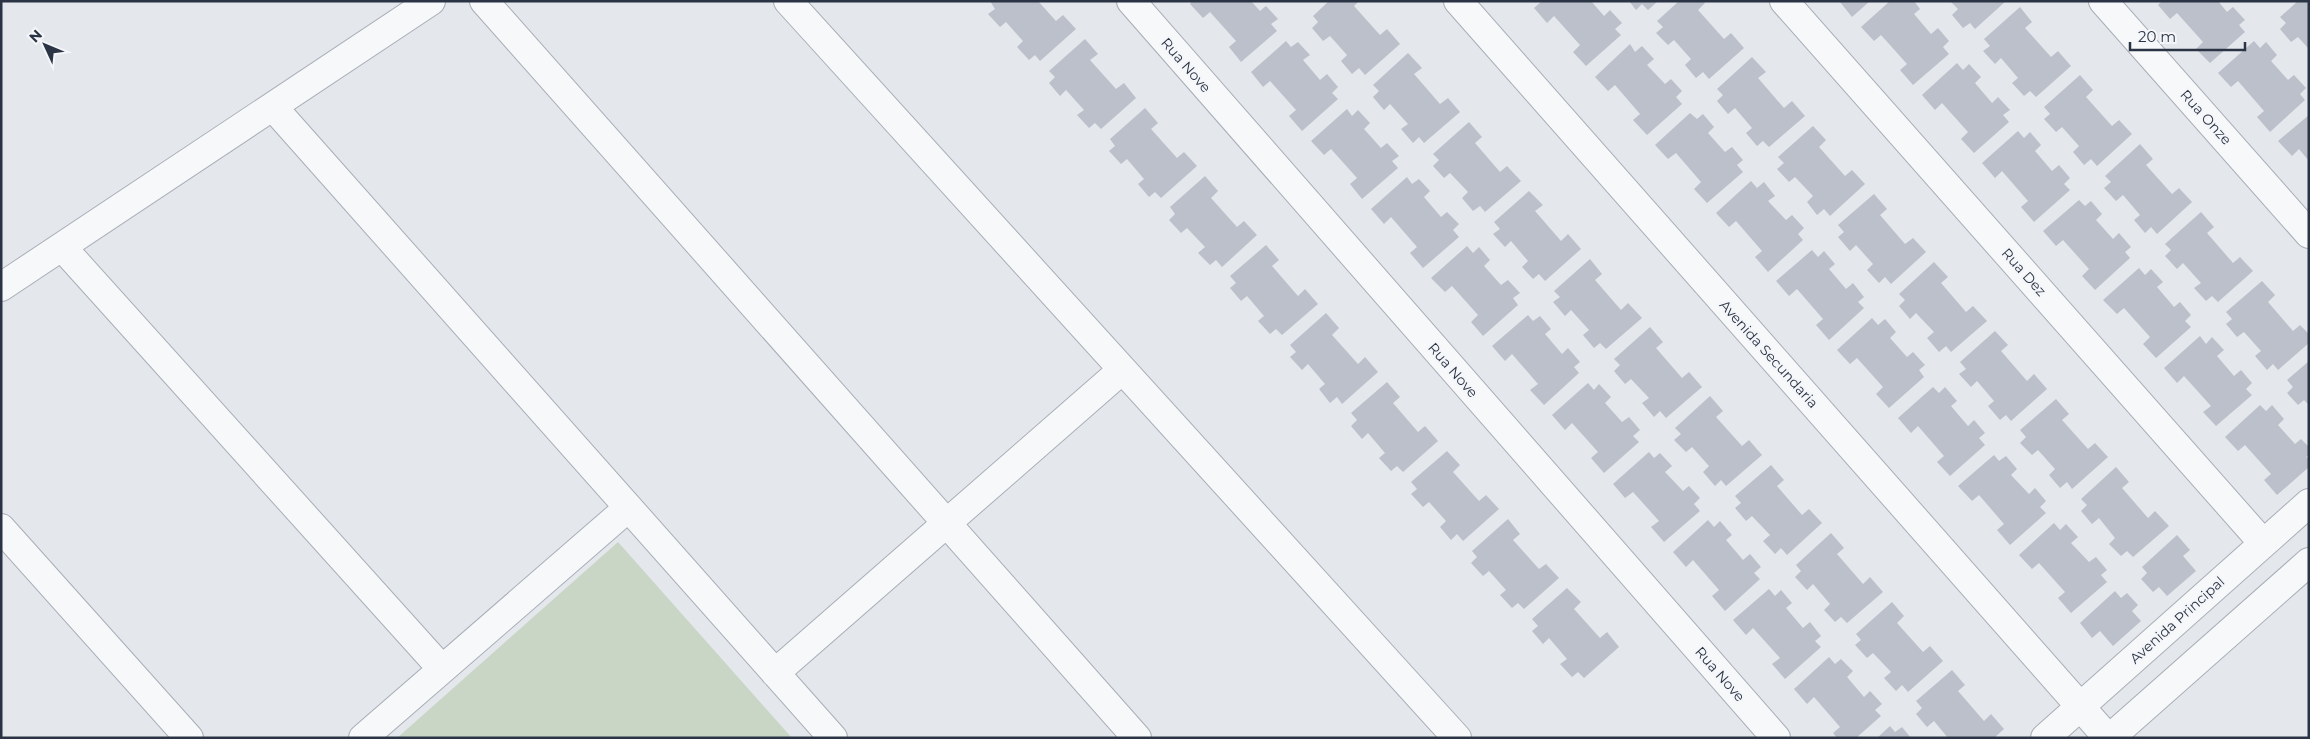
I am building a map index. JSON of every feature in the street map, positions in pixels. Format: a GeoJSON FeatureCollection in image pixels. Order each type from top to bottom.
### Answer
{"type":"FeatureCollection","features":[{"type":"Feature","properties":{"kind":"street"},"geometry":{"type":"LineString","coordinates":[[1,287],[431,1]]}},
{"type":"Feature","properties":{"kind":"street"},"geometry":{"type":"LineString","coordinates":[[484,1],[1137,738]]}},
{"type":"Feature","properties":{"kind":"street"},"geometry":{"type":"LineString","coordinates":[[788,1],[1457,738]]}},
{"type":"Feature","properties":{"kind":"street","name":"Rua Nove"},"geometry":{"type":"LineString","coordinates":[[1131,1],[1776,738]]}},
{"type":"Feature","properties":{"kind":"street","name":"Avenida Secundaria"},"geometry":{"type":"LineString","coordinates":[[1458,1],[2109,738]]}},
{"type":"Feature","properties":{"kind":"street","name":"Rua Dez"},"geometry":{"type":"LineString","coordinates":[[1784,1],[2263,543]]}},
{"type":"Feature","properties":{"kind":"street","name":"Rua Onze"},"geometry":{"type":"LineString","coordinates":[[2103,1],[2309,234]]}},
{"type":"Feature","properties":{"kind":"street"},"geometry":{"type":"LineString","coordinates":[[272,107],[833,738]]}},
{"type":"Feature","properties":{"kind":"street"},"geometry":{"type":"LineString","coordinates":[[62,246],[442,669]]}},
{"type":"Feature","properties":{"kind":"street"},"geometry":{"type":"LineString","coordinates":[[775,673],[1122,370]]}},
{"type":"Feature","properties":{"kind":"street","name":"Avenida Principal"},"geometry":{"type":"LineString","coordinates":[[2045,738],[2309,503]]}},
{"type":"Feature","properties":{"kind":"street"},"geometry":{"type":"LineString","coordinates":[[364,738],[628,508]]}},
{"type":"Feature","properties":{"kind":"street"},"geometry":{"type":"LineString","coordinates":[[1,528],[189,738]]}},
{"type":"Feature","properties":{"kind":"street"},"geometry":{"type":"LineString","coordinates":[[2109,738],[2309,562]]}},
{"type":"Feature","properties":{"kind":"green space"},"geometry":{"type":"Polygon","coordinates":[[[618,542],[792,738],[397,738],[618,542]]]}},
{"type":"Feature","properties":{"kind":"building"},"geometry":{"type":"Polygon","coordinates":[[[990,1],[1038,1],[1056,21],[1063,15],[1076,29],[1040,61],[1035,55],[1029,60],[1017,47],[1023,41],[1006,22],[1000,27],[988,14],[995,9],[990,1]]]}},
{"type":"Feature","properties":{"kind":"building"},"geometry":{"type":"Polygon","coordinates":[[[1192,1],[1251,1],[1260,11],[1266,6],[1278,19],[1271,24],[1277,31],[1241,62],[1229,47],[1236,41],[1210,12],[1203,18],[1190,4],[1192,1]]]}},
{"type":"Feature","properties":{"kind":"building"},"geometry":{"type":"Polygon","coordinates":[[[1329,1],[1359,1],[1354,6],[1380,35],[1387,29],[1400,44],[1365,75],[1359,68],[1352,74],[1341,61],[1347,55],[1330,36],[1323,41],[1312,28],[1318,22],[1313,16],[1329,1]]]}},
{"type":"Feature","properties":{"kind":"building"},"geometry":{"type":"Polygon","coordinates":[[[1542,1],[1591,1],[1604,16],[1610,10],[1622,23],[1615,29],[1621,35],[1586,66],[1573,52],[1580,45],[1554,16],[1547,23],[1534,8],[1542,1]]]}},
{"type":"Feature","properties":{"kind":"building"},"geometry":{"type":"Polygon","coordinates":[[[1629,1],[1658,1],[1648,10],[1642,4],[1636,10],[1629,1]]]}},
{"type":"Feature","properties":{"kind":"building"},"geometry":{"type":"Polygon","coordinates":[[[1679,1],[1703,1],[1705,3],[1698,10],[1724,39],[1731,33],[1744,48],[1709,79],[1703,72],[1696,78],[1685,65],[1691,59],[1674,40],[1668,45],[1656,33],[1663,27],[1657,21],[1679,1]]]}},
{"type":"Feature","properties":{"kind":"building"},"geometry":{"type":"Polygon","coordinates":[[[1841,1],[1870,1],[1852,17],[1841,1]]]}},
{"type":"Feature","properties":{"kind":"building"},"geometry":{"type":"Polygon","coordinates":[[[1890,1],[1914,1],[1920,9],[1914,14],[1931,34],[1938,28],[1949,41],[1943,47],[1949,54],[1913,85],[1900,70],[1907,64],[1881,35],[1874,41],[1861,27],[1890,1]]]}},
{"type":"Feature","properties":{"kind":"building"},"geometry":{"type":"Polygon","coordinates":[[[1950,1],[2006,1],[1975,29],[1970,23],[1963,28],[1952,15],[1958,9],[1950,1]]]}},
{"type":"Feature","properties":{"kind":"building"},"geometry":{"type":"Polygon","coordinates":[[[2162,1],[2218,1],[2227,12],[2233,7],[2245,20],[2239,25],[2245,32],[2210,63],[2196,49],[2203,42],[2177,13],[2170,19],[2158,5],[2162,1]]]}},
{"type":"Feature","properties":{"kind":"building"},"geometry":{"type":"Polygon","coordinates":[[[2298,1],[2309,1],[2309,49],[2298,37],[2291,42],[2280,29],[2286,23],[2280,17],[2298,1]]]}},
{"type":"Feature","properties":{"kind":"building"},"geometry":{"type":"Polygon","coordinates":[[[2020,7],[2032,22],[2025,28],[2051,57],[2058,51],[2071,66],[2036,97],[2030,91],[2024,96],[2012,83],[2018,78],[2001,58],[1995,64],[1983,51],[1990,46],[1984,39],[2020,7]]]}},
{"type":"Feature","properties":{"kind":"building"},"geometry":{"type":"Polygon","coordinates":[[[1085,39],[1098,54],[1090,60],[1116,89],[1124,83],[1136,98],[1101,129],[1095,123],[1089,128],[1077,115],[1084,110],[1066,90],[1060,96],[1049,83],[1055,77],[1049,71],[1085,39]]]}},
{"type":"Feature","properties":{"kind":"building"},"geometry":{"type":"Polygon","coordinates":[[[1286,41],[1291,47],[1298,42],[1310,55],[1303,60],[1320,80],[1327,74],[1338,87],[1332,93],[1338,99],[1302,131],[1289,116],[1296,110],[1270,81],[1263,87],[1251,72],[1286,41]]]}},
{"type":"Feature","properties":{"kind":"building"},"geometry":{"type":"Polygon","coordinates":[[[2254,41],[2260,48],[2266,42],[2277,55],[2271,61],[2288,80],[2294,75],[2306,88],[2300,94],[2305,100],[2270,132],[2257,117],[2264,111],[2238,81],[2231,87],[2218,73],[2254,41]]]}},
{"type":"Feature","properties":{"kind":"building"},"geometry":{"type":"Polygon","coordinates":[[[1630,44],[1635,52],[1642,46],[1654,59],[1647,65],[1665,84],[1671,79],[1682,91],[1676,97],[1682,104],[1647,135],[1633,120],[1640,114],[1615,85],[1608,91],[1595,77],[1630,44]]]}},
{"type":"Feature","properties":{"kind":"building"},"geometry":{"type":"Polygon","coordinates":[[[1408,53],[1422,68],[1414,74],[1440,104],[1448,98],[1460,112],[1424,143],[1419,137],[1413,143],[1401,129],[1408,124],[1390,104],[1384,110],[1373,97],[1379,91],[1373,85],[1408,53]]]}},
{"type":"Feature","properties":{"kind":"building"},"geometry":{"type":"Polygon","coordinates":[[[1752,57],[1766,72],[1758,78],[1784,108],[1792,101],[1805,116],[1769,147],[1763,141],[1757,146],[1746,133],[1752,128],[1735,108],[1728,114],[1717,101],[1723,95],[1717,89],[1752,57]]]}},
{"type":"Feature","properties":{"kind":"building"},"geometry":{"type":"Polygon","coordinates":[[[1957,63],[1963,70],[1969,64],[1981,77],[1975,83],[1992,103],[1998,97],[2010,110],[2003,115],[2009,122],[1974,153],[1961,139],[1968,132],[1942,103],[1935,110],[1922,95],[1957,63]]]}},
{"type":"Feature","properties":{"kind":"building"},"geometry":{"type":"Polygon","coordinates":[[[2080,75],[2093,90],[2086,97],[2112,126],[2119,120],[2132,134],[2097,166],[2091,159],[2084,165],[2073,152],[2079,146],[2062,127],[2056,132],[2044,119],[2050,114],[2044,107],[2080,75]]]}},
{"type":"Feature","properties":{"kind":"building"},"geometry":{"type":"Polygon","coordinates":[[[1145,108],[1158,123],[1151,129],[1177,158],[1184,152],[1197,166],[1161,198],[1155,192],[1149,197],[1138,184],[1144,179],[1127,159],[1121,164],[1109,151],[1115,146],[1110,139],[1145,108]]]}},
{"type":"Feature","properties":{"kind":"building"},"geometry":{"type":"Polygon","coordinates":[[[1347,109],[1352,116],[1358,110],[1370,123],[1364,129],[1381,148],[1387,143],[1399,156],[1392,161],[1398,168],[1362,199],[1350,184],[1357,178],[1331,149],[1324,155],[1311,141],[1347,109]]]}},
{"type":"Feature","properties":{"kind":"building"},"geometry":{"type":"Polygon","coordinates":[[[1690,113],[1697,119],[1703,114],[1714,127],[1708,133],[1725,152],[1732,147],[1743,160],[1737,165],[1743,172],[1707,203],[1694,189],[1701,182],[1676,153],[1668,159],[1655,145],[1690,113]]]}},
{"type":"Feature","properties":{"kind":"building"},"geometry":{"type":"Polygon","coordinates":[[[2309,115],[2309,161],[2299,149],[2292,156],[2278,141],[2309,115]]]}},
{"type":"Feature","properties":{"kind":"building"},"geometry":{"type":"Polygon","coordinates":[[[1469,122],[1482,137],[1475,143],[1500,172],[1507,166],[1521,181],[1485,212],[1480,206],[1473,211],[1462,198],[1468,192],[1450,173],[1444,178],[1433,166],[1439,160],[1433,154],[1469,122]]]}},
{"type":"Feature","properties":{"kind":"building"},"geometry":{"type":"Polygon","coordinates":[[[1813,126],[1826,140],[1819,147],[1845,176],[1852,170],[1865,184],[1830,216],[1824,209],[1817,215],[1807,202],[1813,196],[1795,177],[1789,182],[1777,169],[1784,163],[1778,157],[1813,126]]]}},
{"type":"Feature","properties":{"kind":"building"},"geometry":{"type":"Polygon","coordinates":[[[2018,131],[2024,138],[2030,132],[2041,145],[2035,151],[2052,171],[2059,165],[2070,178],[2064,184],[2070,190],[2034,222],[2021,207],[2028,201],[2002,171],[1995,178],[1982,163],[2018,131]]]}},
{"type":"Feature","properties":{"kind":"building"},"geometry":{"type":"Polygon","coordinates":[[[2140,144],[2153,159],[2146,165],[2172,194],[2179,188],[2192,202],[2157,234],[2151,227],[2145,233],[2134,220],[2140,215],[2123,195],[2116,201],[2104,188],[2111,182],[2105,176],[2140,144]]]}},
{"type":"Feature","properties":{"kind":"building"},"geometry":{"type":"Polygon","coordinates":[[[1205,176],[1218,191],[1211,198],[1237,227],[1244,221],[1257,235],[1222,267],[1216,260],[1210,265],[1198,253],[1205,247],[1187,228],[1181,233],[1169,220],[1175,214],[1170,207],[1205,176]]]}},
{"type":"Feature","properties":{"kind":"building"},"geometry":{"type":"Polygon","coordinates":[[[1407,177],[1412,184],[1419,179],[1430,191],[1424,197],[1441,217],[1447,212],[1459,224],[1453,230],[1459,237],[1423,268],[1410,253],[1417,247],[1391,217],[1384,224],[1371,209],[1407,177]]]}},
{"type":"Feature","properties":{"kind":"building"},"geometry":{"type":"Polygon","coordinates":[[[1751,181],[1757,188],[1764,182],[1775,196],[1768,201],[1786,220],[1792,215],[1804,228],[1798,234],[1803,240],[1768,272],[1755,257],[1762,251],[1736,221],[1729,227],[1716,213],[1751,181]]]}},
{"type":"Feature","properties":{"kind":"building"},"geometry":{"type":"Polygon","coordinates":[[[1529,191],[1543,205],[1535,211],[1561,241],[1568,234],[1581,249],[1545,281],[1539,274],[1533,279],[1522,267],[1528,261],[1511,241],[1505,247],[1493,234],[1500,229],[1494,222],[1529,191]]]}},
{"type":"Feature","properties":{"kind":"building"},"geometry":{"type":"Polygon","coordinates":[[[1874,194],[1887,209],[1880,215],[1905,244],[1913,238],[1926,252],[1891,284],[1885,277],[1879,283],[1867,270],[1873,264],[1856,245],[1850,251],[1838,237],[1844,232],[1838,225],[1874,194]]]}},
{"type":"Feature","properties":{"kind":"building"},"geometry":{"type":"Polygon","coordinates":[[[2079,200],[2085,206],[2091,201],[2102,214],[2096,220],[2113,239],[2119,233],[2131,247],[2125,252],[2130,258],[2095,290],[2082,276],[2089,269],[2063,240],[2056,246],[2043,231],[2079,200]]]}},
{"type":"Feature","properties":{"kind":"building"},"geometry":{"type":"Polygon","coordinates":[[[2201,212],[2214,227],[2207,233],[2233,263],[2240,257],[2253,271],[2218,302],[2212,296],[2206,301],[2194,288],[2201,283],[2183,263],[2177,269],[2165,256],[2171,250],[2165,244],[2201,212]]]}},
{"type":"Feature","properties":{"kind":"building"},"geometry":{"type":"Polygon","coordinates":[[[1266,245],[1279,260],[1272,266],[1298,296],[1305,289],[1318,304],[1282,335],[1276,329],[1270,334],[1258,321],[1264,316],[1247,296],[1241,301],[1230,288],[1236,283],[1230,276],[1266,245]]]}},
{"type":"Feature","properties":{"kind":"building"},"geometry":{"type":"Polygon","coordinates":[[[1467,246],[1473,253],[1479,247],[1490,260],[1484,266],[1501,285],[1508,280],[1520,293],[1513,298],[1518,305],[1483,336],[1471,322],[1478,315],[1452,286],[1445,292],[1431,278],[1467,246]]]}},
{"type":"Feature","properties":{"kind":"building"},"geometry":{"type":"Polygon","coordinates":[[[1812,250],[1818,257],[1824,251],[1835,264],[1829,269],[1846,289],[1853,283],[1864,297],[1858,302],[1864,308],[1829,340],[1816,325],[1823,319],[1797,289],[1789,296],[1776,281],[1812,250]]]}},
{"type":"Feature","properties":{"kind":"building"},"geometry":{"type":"Polygon","coordinates":[[[1590,259],[1602,274],[1595,280],[1621,310],[1628,303],[1642,318],[1606,349],[1600,343],[1594,348],[1583,335],[1589,330],[1571,310],[1565,316],[1553,302],[1560,297],[1554,291],[1590,259]]]}},
{"type":"Feature","properties":{"kind":"building"},"geometry":{"type":"Polygon","coordinates":[[[1934,262],[1948,277],[1941,283],[1966,312],[1973,306],[1987,321],[1951,352],[1946,346],[1939,352],[1927,338],[1934,332],[1916,313],[1910,319],[1899,306],[1905,300],[1899,294],[1934,262]]]}},
{"type":"Feature","properties":{"kind":"building"},"geometry":{"type":"Polygon","coordinates":[[[2139,268],[2145,275],[2151,269],[2163,282],[2157,287],[2174,307],[2180,302],[2191,315],[2185,321],[2191,327],[2156,358],[2143,344],[2150,337],[2124,308],[2117,314],[2103,300],[2139,268]]]}},
{"type":"Feature","properties":{"kind":"building"},"geometry":{"type":"Polygon","coordinates":[[[2262,281],[2275,295],[2268,302],[2293,331],[2300,325],[2309,334],[2309,343],[2278,370],[2273,364],[2267,370],[2255,356],[2261,351],[2244,332],[2237,337],[2226,324],[2232,319],[2226,312],[2262,281]]]}},
{"type":"Feature","properties":{"kind":"building"},"geometry":{"type":"Polygon","coordinates":[[[1326,313],[1339,328],[1332,335],[1358,364],[1365,357],[1378,372],[1342,404],[1337,397],[1330,403],[1319,389],[1325,384],[1308,364],[1302,370],[1290,357],[1296,352],[1290,345],[1326,313]]]}},
{"type":"Feature","properties":{"kind":"building"},"geometry":{"type":"Polygon","coordinates":[[[1528,315],[1533,321],[1540,316],[1551,329],[1545,334],[1562,354],[1568,348],[1580,362],[1574,367],[1579,373],[1544,405],[1530,390],[1538,384],[1512,354],[1505,361],[1492,346],[1528,315]]]}},
{"type":"Feature","properties":{"kind":"building"},"geometry":{"type":"Polygon","coordinates":[[[1872,318],[1878,325],[1885,319],[1896,332],[1890,338],[1907,357],[1913,352],[1925,365],[1919,370],[1924,377],[1889,408],[1876,394],[1883,387],[1857,358],[1850,364],[1837,350],[1872,318]]]}},
{"type":"Feature","properties":{"kind":"building"},"geometry":{"type":"Polygon","coordinates":[[[1650,327],[1663,342],[1656,348],[1682,378],[1689,372],[1702,387],[1666,418],[1660,411],[1654,417],[1642,403],[1649,398],[1631,379],[1625,384],[1614,371],[1620,365],[1614,359],[1650,327]]]}},
{"type":"Feature","properties":{"kind":"building"},"geometry":{"type":"Polygon","coordinates":[[[1995,331],[2008,345],[2001,351],[2027,381],[2034,374],[2047,389],[2011,421],[2006,415],[2000,420],[1988,406],[1994,401],[1977,381],[1971,387],[1959,374],[1966,369],[1960,362],[1995,331]]]}},
{"type":"Feature","properties":{"kind":"building"},"geometry":{"type":"Polygon","coordinates":[[[2200,336],[2206,344],[2212,337],[2224,350],[2217,356],[2234,376],[2241,370],[2252,383],[2246,389],[2252,395],[2216,426],[2203,412],[2211,406],[2184,376],[2177,383],[2164,368],[2200,336]]]}},
{"type":"Feature","properties":{"kind":"building"},"geometry":{"type":"Polygon","coordinates":[[[2309,361],[2309,405],[2304,400],[2298,405],[2287,393],[2293,387],[2287,380],[2309,361]]]}},
{"type":"Feature","properties":{"kind":"building"},"geometry":{"type":"Polygon","coordinates":[[[1387,382],[1400,397],[1393,403],[1418,432],[1425,426],[1438,441],[1403,472],[1397,466],[1391,471],[1379,458],[1385,453],[1368,433],[1362,439],[1351,426],[1357,420],[1351,413],[1387,382]]]}},
{"type":"Feature","properties":{"kind":"building"},"geometry":{"type":"Polygon","coordinates":[[[1588,383],[1594,390],[1599,384],[1611,397],[1605,403],[1622,422],[1629,417],[1640,430],[1633,436],[1639,442],[1604,473],[1591,458],[1598,452],[1572,423],[1565,430],[1552,415],[1588,383]]]}},
{"type":"Feature","properties":{"kind":"building"},"geometry":{"type":"Polygon","coordinates":[[[1933,387],[1939,393],[1945,387],[1957,401],[1951,406],[1968,426],[1974,420],[1985,433],[1979,438],[1985,445],[1950,476],[1937,462],[1944,456],[1918,426],[1911,433],[1898,418],[1933,387]]]}},
{"type":"Feature","properties":{"kind":"building"},"geometry":{"type":"Polygon","coordinates":[[[1710,396],[1723,411],[1716,417],[1742,446],[1749,440],[1762,455],[1726,486],[1721,480],[1715,486],[1703,472],[1709,466],[1692,447],[1686,452],[1674,440],[1681,434],[1675,428],[1710,396]]]}},
{"type":"Feature","properties":{"kind":"building"},"geometry":{"type":"Polygon","coordinates":[[[2056,399],[2069,414],[2062,420],[2088,449],[2095,443],[2108,457],[2072,489],[2067,482],[2060,488],[2049,475],[2055,469],[2038,450],[2032,455],[2020,443],[2026,437],[2020,430],[2056,399]]]}},
{"type":"Feature","properties":{"kind":"building"},"geometry":{"type":"Polygon","coordinates":[[[2260,405],[2266,411],[2272,405],[2284,419],[2278,425],[2295,444],[2301,439],[2309,447],[2309,455],[2306,457],[2309,459],[2309,467],[2277,495],[2264,480],[2271,474],[2245,445],[2238,451],[2225,437],[2260,405]]]}},
{"type":"Feature","properties":{"kind":"building"},"geometry":{"type":"Polygon","coordinates":[[[1447,451],[1460,465],[1453,472],[1479,501],[1486,495],[1499,509],[1463,541],[1457,534],[1451,540],[1440,527],[1446,521],[1429,502],[1423,507],[1411,494],[1417,489],[1411,482],[1447,451]]]}},
{"type":"Feature","properties":{"kind":"building"},"geometry":{"type":"Polygon","coordinates":[[[1649,452],[1654,458],[1660,453],[1672,466],[1665,472],[1683,491],[1689,486],[1700,498],[1694,504],[1700,511],[1664,542],[1651,527],[1659,521],[1633,492],[1625,498],[1613,484],[1649,452]]]}},
{"type":"Feature","properties":{"kind":"building"},"geometry":{"type":"Polygon","coordinates":[[[1994,455],[1999,461],[2006,456],[2017,469],[2011,475],[2029,494],[2035,488],[2046,501],[2040,507],[2046,513],[2010,545],[1997,530],[2004,524],[1979,495],[1972,501],[1958,486],[1994,455]]]}},
{"type":"Feature","properties":{"kind":"building"},"geometry":{"type":"Polygon","coordinates":[[[1771,465],[1784,480],[1777,486],[1802,515],[1809,509],[1822,523],[1787,555],[1781,548],[1775,554],[1763,541],[1770,535],[1752,516],[1746,521],[1735,508],[1741,503],[1735,496],[1771,465]]]}},
{"type":"Feature","properties":{"kind":"building"},"geometry":{"type":"Polygon","coordinates":[[[2116,467],[2129,482],[2122,488],[2148,518],[2155,511],[2169,526],[2133,557],[2127,551],[2121,556],[2109,544],[2115,538],[2099,518],[2092,524],[2081,511],[2087,505],[2081,499],[2116,467]]]}},
{"type":"Feature","properties":{"kind":"building"},"geometry":{"type":"Polygon","coordinates":[[[1508,519],[1520,534],[1513,540],[1539,569],[1546,564],[1559,578],[1524,609],[1518,603],[1512,608],[1500,595],[1506,590],[1489,571],[1483,576],[1471,563],[1477,557],[1472,551],[1508,519]]]}},
{"type":"Feature","properties":{"kind":"building"},"geometry":{"type":"Polygon","coordinates":[[[1708,520],[1714,527],[1720,521],[1732,535],[1726,540],[1743,560],[1750,554],[1761,567],[1754,573],[1760,579],[1725,611],[1712,596],[1719,590],[1693,560],[1686,567],[1673,552],[1708,520]]]}},
{"type":"Feature","properties":{"kind":"building"},"geometry":{"type":"Polygon","coordinates":[[[2054,523],[2060,530],[2066,524],[2078,537],[2071,543],[2089,562],[2096,557],[2107,570],[2101,575],[2107,582],[2071,613],[2058,598],[2065,592],[2039,563],[2032,569],[2019,555],[2054,523]]]}},
{"type":"Feature","properties":{"kind":"building"},"geometry":{"type":"Polygon","coordinates":[[[1831,533],[1844,548],[1837,554],[1863,584],[1870,577],[1883,592],[1847,623],[1841,617],[1835,622],[1824,610],[1830,604],[1813,584],[1807,590],[1795,577],[1801,571],[1796,565],[1831,533]]]}},
{"type":"Feature","properties":{"kind":"building"},"geometry":{"type":"Polygon","coordinates":[[[2177,535],[2190,550],[2183,556],[2196,571],[2167,596],[2159,587],[2153,592],[2141,579],[2147,573],[2142,567],[2177,535]]]}},
{"type":"Feature","properties":{"kind":"building"},"geometry":{"type":"Polygon","coordinates":[[[1567,588],[1581,602],[1574,609],[1600,638],[1607,632],[1619,647],[1584,678],[1578,672],[1572,677],[1560,664],[1567,659],[1549,638],[1543,644],[1532,631],[1538,626],[1532,619],[1567,588]]]}},
{"type":"Feature","properties":{"kind":"building"},"geometry":{"type":"Polygon","coordinates":[[[1769,589],[1775,596],[1781,590],[1792,603],[1786,608],[1803,628],[1810,622],[1821,636],[1815,641],[1821,647],[1785,679],[1772,664],[1780,658],[1753,628],[1746,635],[1733,620],[1769,589]]]}},
{"type":"Feature","properties":{"kind":"building"},"geometry":{"type":"Polygon","coordinates":[[[2115,591],[2121,598],[2127,593],[2138,605],[2132,611],[2141,621],[2113,646],[2100,631],[2092,638],[2080,623],[2115,591]]]}},
{"type":"Feature","properties":{"kind":"building"},"geometry":{"type":"Polygon","coordinates":[[[1892,602],[1904,616],[1897,623],[1923,652],[1930,646],[1943,661],[1908,692],[1902,685],[1896,691],[1884,678],[1891,672],[1873,653],[1867,658],[1855,645],[1861,640],[1856,634],[1892,602]]]}},
{"type":"Feature","properties":{"kind":"building"},"geometry":{"type":"Polygon","coordinates":[[[1829,657],[1835,664],[1841,659],[1853,671],[1847,677],[1864,697],[1870,691],[1882,704],[1875,710],[1881,716],[1856,738],[1837,738],[1833,733],[1840,727],[1814,697],[1807,704],[1794,689],[1829,657]]]}},
{"type":"Feature","properties":{"kind":"building"},"geometry":{"type":"Polygon","coordinates":[[[1952,670],[1965,685],[1958,691],[1984,721],[1991,714],[2004,729],[1994,738],[1948,738],[1934,721],[1927,727],[1916,714],[1922,708],[1916,701],[1952,670]]]}},
{"type":"Feature","properties":{"kind":"building"},"geometry":{"type":"Polygon","coordinates":[[[1890,726],[1895,732],[1902,727],[1911,738],[1877,738],[1890,726]]]}}]}
